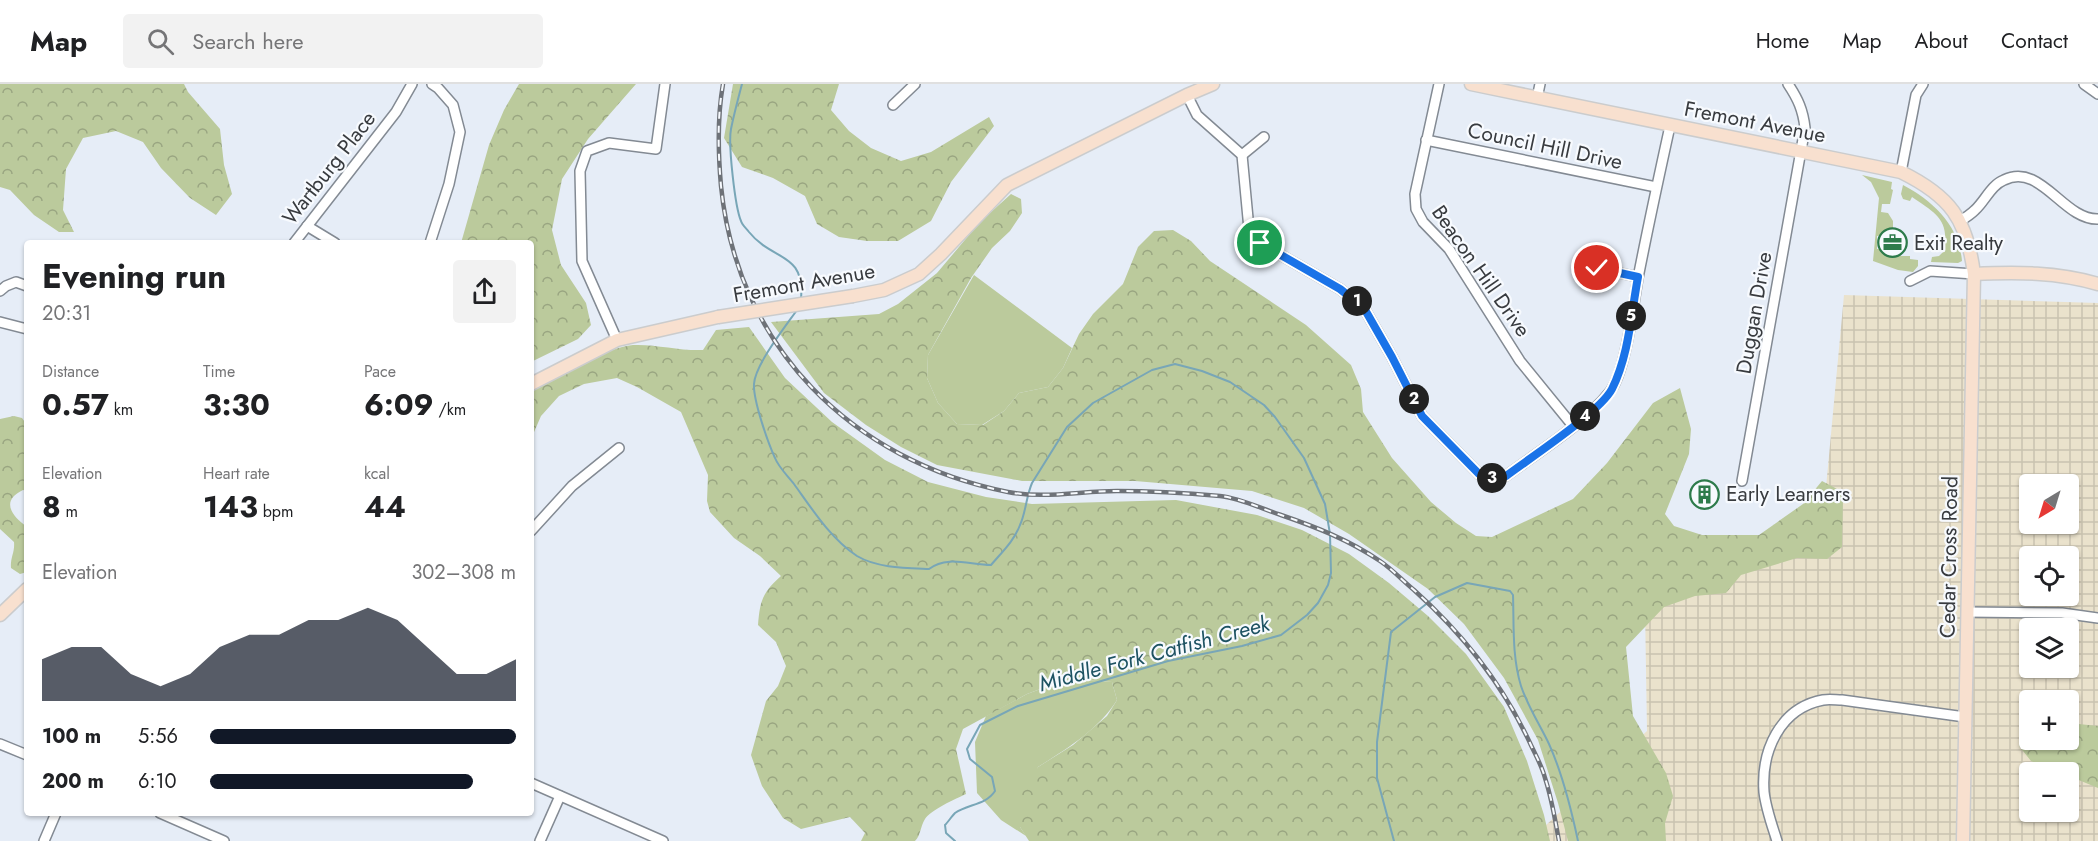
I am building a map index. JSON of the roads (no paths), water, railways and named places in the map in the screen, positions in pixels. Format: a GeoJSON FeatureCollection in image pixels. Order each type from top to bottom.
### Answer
{"type":"FeatureCollection","features":[{"type":"Feature","properties":{"kind":"main road","name":"Fremont Avenue"},"geometry":{"type":"LineString","coordinates":[[534,382],[617,340],[718,317],[884,290],[919,274],[1007,184],[1213,84]]}},
{"type":"Feature","properties":{"kind":"main road","name":"Fremont Avenue"},"geometry":{"type":"LineString","coordinates":[[1470,84],[1901,172],[1934,190],[1960,221],[1967,236],[1974,274]]}},
{"type":"Feature","properties":{"kind":"main road"},"geometry":{"type":"LineString","coordinates":[[1974,274],[2043,273],[2098,284]]}},
{"type":"Feature","properties":{"kind":"main road","name":"Cedar Cross Road"},"geometry":{"type":"LineString","coordinates":[[1963,841],[1974,274]]}},
{"type":"Feature","properties":{"kind":"main road"},"geometry":{"type":"LineString","coordinates":[[0,615],[24,592]]}},
{"type":"Feature","properties":{"kind":"street","name":"Wartburg Place"},"geometry":{"type":"LineString","coordinates":[[296,240],[396,112],[412,84]]}},
{"type":"Feature","properties":{"kind":"street"},"geometry":{"type":"LineString","coordinates":[[431,240],[449,184],[460,132],[453,105],[432,84]]}},
{"type":"Feature","properties":{"kind":"street"},"geometry":{"type":"LineString","coordinates":[[617,340],[582,261],[580,171],[587,151],[609,143],[656,149],[665,84]]}},
{"type":"Feature","properties":{"kind":"street"},"geometry":{"type":"LineString","coordinates":[[893,105],[915,84]]}},
{"type":"Feature","properties":{"kind":"street","name":"Beacon Hill Drive"},"geometry":{"type":"LineString","coordinates":[[1438,84],[1415,194],[1416,209],[1424,222],[1449,249],[1520,361],[1573,426]]}},
{"type":"Feature","properties":{"kind":"street"},"geometry":{"type":"LineString","coordinates":[[1537,98],[1540,84]]}},
{"type":"Feature","properties":{"kind":"street","name":"Duggan Drive"},"geometry":{"type":"LineString","coordinates":[[1742,481],[1805,128],[1798,99],[1788,84]]}},
{"type":"Feature","properties":{"kind":"street"},"geometry":{"type":"LineString","coordinates":[[1901,172],[1916,95],[1923,84]]}},
{"type":"Feature","properties":{"kind":"street"},"geometry":{"type":"LineString","coordinates":[[2084,84],[2098,94]]}},
{"type":"Feature","properties":{"kind":"street"},"geometry":{"type":"LineString","coordinates":[[1187,95],[1197,115],[1242,154],[1249,229],[1260,243],[1340,289],[1364,308],[1422,416],[1479,474],[1494,479],[1506,476],[1573,426],[1611,391],[1623,359],[1670,126]]}},
{"type":"Feature","properties":{"kind":"street"},"geometry":{"type":"LineString","coordinates":[[1242,154],[1264,136]]}},
{"type":"Feature","properties":{"kind":"street","name":"Council Hill Drive"},"geometry":{"type":"LineString","coordinates":[[1426,140],[1656,188]]}},
{"type":"Feature","properties":{"kind":"street"},"geometry":{"type":"LineString","coordinates":[[1960,221],[1975,210],[1997,183],[2006,178],[2025,177],[2075,211],[2092,220],[2098,219]]}},
{"type":"Feature","properties":{"kind":"street"},"geometry":{"type":"LineString","coordinates":[[307,226],[330,240]]}},
{"type":"Feature","properties":{"kind":"street"},"geometry":{"type":"LineString","coordinates":[[1582,274],[1597,268],[1638,277]]}},
{"type":"Feature","properties":{"kind":"street"},"geometry":{"type":"LineString","coordinates":[[1910,280],[1930,271],[1974,274]]}},
{"type":"Feature","properties":{"kind":"street"},"geometry":{"type":"LineString","coordinates":[[0,291],[16,282],[24,285]]}},
{"type":"Feature","properties":{"kind":"street"},"geometry":{"type":"LineString","coordinates":[[0,322],[24,328]]}},
{"type":"Feature","properties":{"kind":"street"},"geometry":{"type":"LineString","coordinates":[[534,528],[572,486],[619,448]]}},
{"type":"Feature","properties":{"kind":"street"},"geometry":{"type":"LineString","coordinates":[[1967,612],[2062,613],[2098,618]]}},
{"type":"Feature","properties":{"kind":"street"},"geometry":{"type":"LineString","coordinates":[[1777,841],[1767,810],[1764,791],[1767,754],[1774,735],[1786,718],[1802,708],[1823,700],[1842,700],[1965,717]]}},
{"type":"Feature","properties":{"kind":"street"},"geometry":{"type":"LineString","coordinates":[[0,744],[24,754]]}},
{"type":"Feature","properties":{"kind":"street"},"geometry":{"type":"LineString","coordinates":[[534,784],[663,841]]}},
{"type":"Feature","properties":{"kind":"street"},"geometry":{"type":"LineString","coordinates":[[540,841],[560,796]]}},
{"type":"Feature","properties":{"kind":"street"},"geometry":{"type":"LineString","coordinates":[[44,841],[55,816]]}},
{"type":"Feature","properties":{"kind":"street"},"geometry":{"type":"LineString","coordinates":[[167,816],[224,841]]}},
{"type":"Feature","properties":{"kind":"waterway","name":"Middle Fork Catfish Creek"},"geometry":{"type":"LineString","coordinates":[[742,84],[730,137],[739,214],[742,224],[758,242],[793,265],[801,284],[801,299]]}},
{"type":"Feature","properties":{"kind":"waterway","name":"Middle Fork Catfish Creek"},"geometry":{"type":"LineString","coordinates":[[797,310],[759,367],[754,384],[758,410],[772,451],[781,469],[830,532],[857,556],[873,563],[920,569],[929,569],[943,562],[991,565],[1017,531],[1024,515],[1032,483],[1067,427],[1093,403],[1152,370],[1175,364],[1230,382],[1264,405],[1304,458],[1325,504],[1330,534],[1331,573],[1328,585],[1318,603],[1307,615],[1281,635],[1242,646],[1168,661],[1018,706],[980,725],[967,749],[970,759],[992,777],[995,791],[982,802],[955,813],[945,825],[946,833],[955,841]]}},
{"type":"Feature","properties":{"kind":"waterway","name":"Middle Fork Catfish Creek"},"geometry":{"type":"LineString","coordinates":[[1394,841],[1377,778],[1377,742],[1391,632],[1435,597],[1467,583],[1510,591],[1513,595],[1518,675],[1558,768],[1578,841]]}},
{"type":"Feature","properties":{"kind":"railway"},"geometry":{"type":"LineString","coordinates":[[723,84],[719,122],[719,160],[721,186],[732,244],[751,297],[778,345],[812,388],[853,424],[900,454],[952,477],[1021,494],[1130,491],[1228,497],[1320,529],[1368,553],[1389,568],[1449,624],[1494,680],[1519,721],[1542,769],[1559,841]]}},
{"type":"Feature","properties":{"kind":"place","name":"Exit Realty"},"geometry":{"type":"Point","coordinates":[1893,243]}},
{"type":"Feature","properties":{"kind":"place","name":"Early Learners"},"geometry":{"type":"Point","coordinates":[1705,494]}}]}
